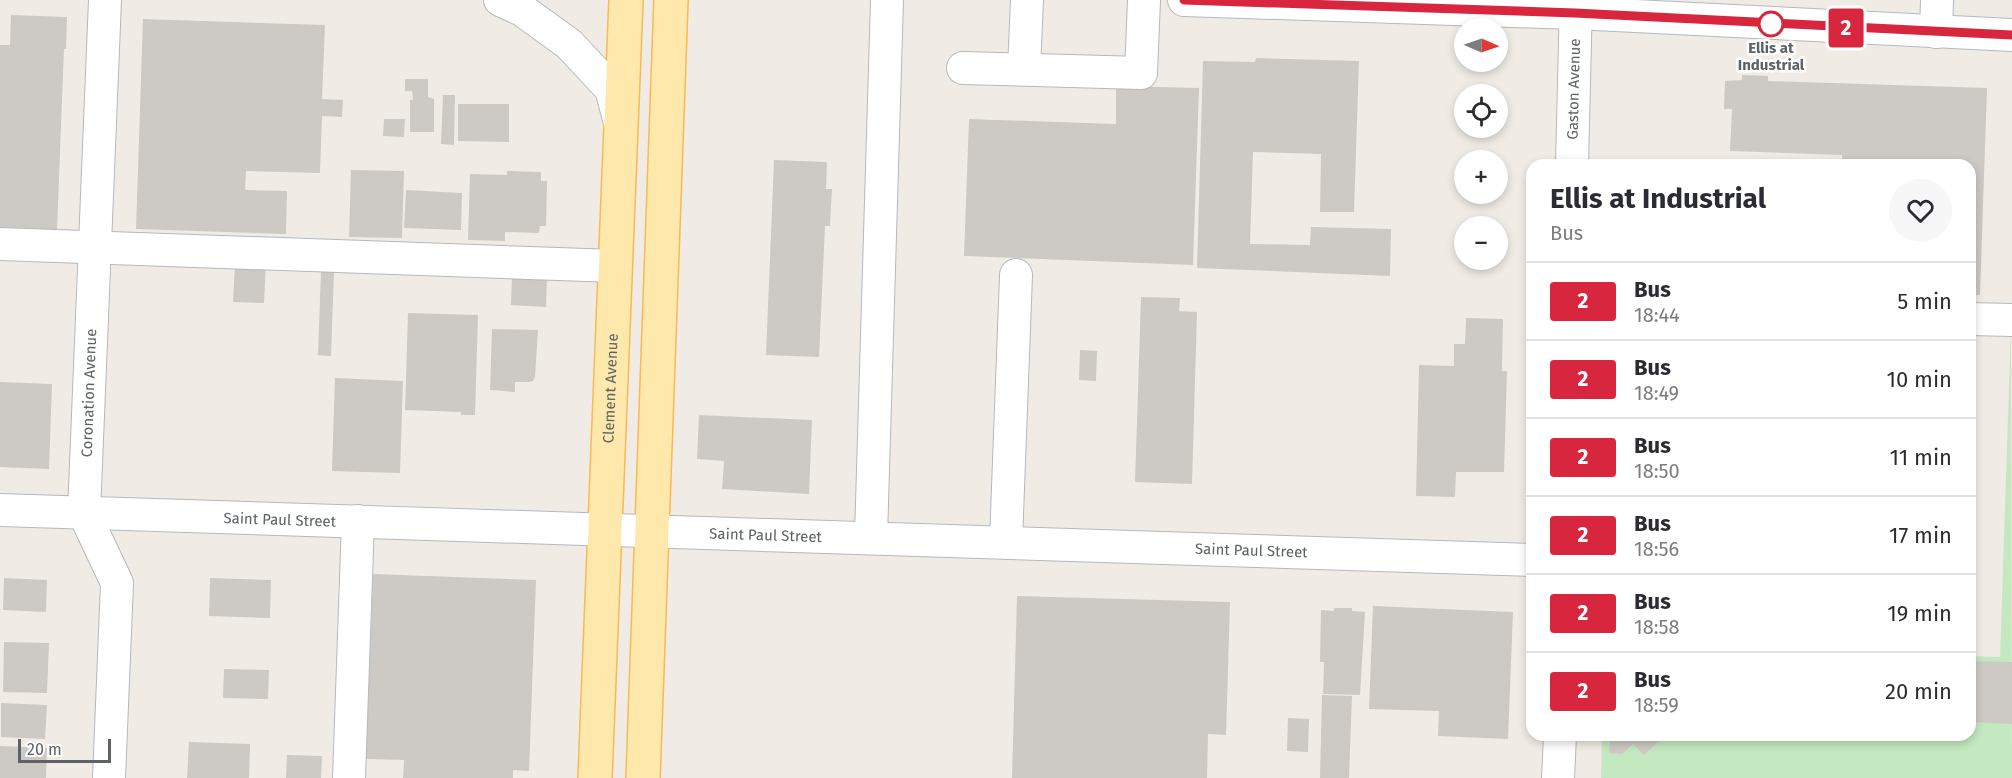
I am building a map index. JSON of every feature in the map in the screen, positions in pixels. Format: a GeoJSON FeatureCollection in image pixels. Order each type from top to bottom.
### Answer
{"type":"FeatureCollection","features":[{"type":"Feature","properties":{"kind":"main road","name":"Clement Avenue"},"geometry":{"type":"LineString","coordinates":[[595,778],[626,0]]}},
{"type":"Feature","properties":{"kind":"main road"},"geometry":{"type":"LineString","coordinates":[[643,778],[671,0]]}},
{"type":"Feature","properties":{"kind":"street","name":"Coronation Avenue"},"geometry":{"type":"LineString","coordinates":[[105,0],[84,513],[117,583],[109,778]]}},
{"type":"Feature","properties":{"kind":"street"},"geometry":{"type":"LineString","coordinates":[[500,0],[522,10],[569,44],[611,89],[620,123]]}},
{"type":"Feature","properties":{"kind":"street"},"geometry":{"type":"LineString","coordinates":[[871,537],[887,0]]}},
{"type":"Feature","properties":{"kind":"street"},"geometry":{"type":"LineString","coordinates":[[1024,69],[1027,0]]}},
{"type":"Feature","properties":{"kind":"street"},"geometry":{"type":"LineString","coordinates":[[963,68],[1141,73],[1144,0]]}},
{"type":"Feature","properties":{"kind":"street"},"geometry":{"type":"LineString","coordinates":[[1184,0],[1575,7],[1936,32],[2012,35]]}},
{"type":"Feature","properties":{"kind":"street"},"geometry":{"type":"LineString","coordinates":[[1936,32],[1937,0]]}},
{"type":"Feature","properties":{"kind":"street","name":"Gaston Avenue"},"geometry":{"type":"LineString","coordinates":[[1572,159],[1575,7]]}},
{"type":"Feature","properties":{"kind":"street"},"geometry":{"type":"LineString","coordinates":[[0,244],[615,266]]}},
{"type":"Feature","properties":{"kind":"street"},"geometry":{"type":"LineString","coordinates":[[1006,542],[1016,275]]}},
{"type":"Feature","properties":{"kind":"street"},"geometry":{"type":"LineString","coordinates":[[1976,319],[2012,320]]}},
{"type":"Feature","properties":{"kind":"street","name":"Saint Paul Street"},"geometry":{"type":"LineString","coordinates":[[0,510],[1526,560]]}},
{"type":"Feature","properties":{"kind":"street"},"geometry":{"type":"LineString","coordinates":[[349,778],[358,521]]}},
{"type":"Feature","properties":{"kind":"street"},"geometry":{"type":"LineString","coordinates":[[1558,778],[1560,741]]}},
{"type":"Feature","properties":{"kind":"green space"},"geometry":{"type":"Polygon","coordinates":[[[2011,326],[2012,778],[1601,778],[1602,741],[1976,741],[1976,656],[2000,657],[2011,326]]]}},
{"type":"Feature","properties":{"kind":"building"},"geometry":{"type":"Polygon","coordinates":[[[11,15],[67,17],[57,230],[0,228],[0,45],[10,45],[11,15]]]}},
{"type":"Feature","properties":{"kind":"building"},"geometry":{"type":"Polygon","coordinates":[[[143,19],[325,25],[322,99],[343,100],[342,117],[322,116],[320,173],[246,171],[245,190],[287,191],[286,234],[136,229],[143,19]]]}},
{"type":"Feature","properties":{"kind":"building"},"geometry":{"type":"Polygon","coordinates":[[[1256,58],[1359,61],[1354,212],[1320,212],[1321,154],[1253,152],[1250,244],[1310,245],[1311,227],[1391,229],[1390,276],[1197,268],[1203,61],[1255,62],[1256,58]]]}},
{"type":"Feature","properties":{"kind":"building"},"geometry":{"type":"Polygon","coordinates":[[[1742,75],[1768,76],[1768,81],[1987,88],[1980,295],[1976,295],[1976,159],[1842,159],[1842,155],[1730,151],[1732,109],[1724,109],[1725,81],[1742,80],[1742,75]]]}},
{"type":"Feature","properties":{"kind":"building"},"geometry":{"type":"Polygon","coordinates":[[[405,79],[428,79],[428,97],[434,99],[434,132],[410,132],[410,100],[413,100],[412,91],[405,91],[405,79]]]}},
{"type":"Feature","properties":{"kind":"building"},"geometry":{"type":"Polygon","coordinates":[[[1116,86],[1199,88],[1193,265],[964,256],[969,119],[1116,124],[1116,86]]]}},
{"type":"Feature","properties":{"kind":"building"},"geometry":{"type":"Polygon","coordinates":[[[443,95],[455,95],[454,145],[441,144],[443,95]]]}},
{"type":"Feature","properties":{"kind":"building"},"geometry":{"type":"Polygon","coordinates":[[[458,104],[509,104],[509,142],[458,141],[458,104]]]}},
{"type":"Feature","properties":{"kind":"building"},"geometry":{"type":"Polygon","coordinates":[[[384,119],[405,119],[404,137],[383,136],[384,119]]]}},
{"type":"Feature","properties":{"kind":"building"},"geometry":{"type":"Polygon","coordinates":[[[774,160],[827,162],[826,189],[832,189],[830,226],[825,226],[819,357],[766,355],[774,160]]]}},
{"type":"Feature","properties":{"kind":"building"},"geometry":{"type":"Polygon","coordinates":[[[351,170],[404,171],[402,238],[349,237],[351,170]]]}},
{"type":"Feature","properties":{"kind":"building"},"geometry":{"type":"Polygon","coordinates":[[[507,171],[541,172],[541,181],[547,181],[546,226],[540,226],[539,233],[505,232],[505,241],[468,240],[470,174],[507,175],[507,171]]]}},
{"type":"Feature","properties":{"kind":"building"},"geometry":{"type":"Polygon","coordinates":[[[406,190],[462,193],[461,230],[404,228],[406,190]]]}},
{"type":"Feature","properties":{"kind":"building"},"geometry":{"type":"Polygon","coordinates":[[[235,262],[266,263],[264,303],[233,302],[235,262]]]}},
{"type":"Feature","properties":{"kind":"building"},"geometry":{"type":"Polygon","coordinates":[[[321,271],[334,272],[331,356],[318,355],[321,271]]]}},
{"type":"Feature","properties":{"kind":"building"},"geometry":{"type":"Polygon","coordinates":[[[512,275],[547,276],[546,307],[511,305],[512,275]]]}},
{"type":"Feature","properties":{"kind":"building"},"geometry":{"type":"Polygon","coordinates":[[[1141,297],[1180,298],[1179,311],[1197,312],[1192,484],[1135,482],[1141,297]]]}},
{"type":"Feature","properties":{"kind":"building"},"geometry":{"type":"Polygon","coordinates":[[[408,313],[478,315],[475,415],[461,415],[461,412],[405,410],[408,313]]]}},
{"type":"Feature","properties":{"kind":"building"},"geometry":{"type":"Polygon","coordinates":[[[1466,318],[1503,319],[1502,371],[1507,371],[1504,472],[1456,472],[1455,497],[1416,496],[1419,365],[1454,366],[1454,344],[1465,344],[1466,318]]]}},
{"type":"Feature","properties":{"kind":"building"},"geometry":{"type":"Polygon","coordinates":[[[492,329],[538,330],[535,377],[529,382],[515,382],[515,392],[490,390],[492,329]]]}},
{"type":"Feature","properties":{"kind":"building"},"geometry":{"type":"Polygon","coordinates":[[[1080,350],[1097,351],[1096,381],[1079,380],[1080,350]]]}},
{"type":"Feature","properties":{"kind":"building"},"geometry":{"type":"Polygon","coordinates":[[[335,378],[403,381],[400,473],[332,471],[335,378]]]}},
{"type":"Feature","properties":{"kind":"building"},"geometry":{"type":"Polygon","coordinates":[[[0,382],[52,384],[49,469],[0,467],[0,382]]]}},
{"type":"Feature","properties":{"kind":"building"},"geometry":{"type":"Polygon","coordinates":[[[699,415],[812,420],[809,494],[722,489],[724,461],[697,459],[699,415]]]}},
{"type":"Feature","properties":{"kind":"building"},"geometry":{"type":"Polygon","coordinates":[[[373,574],[536,580],[529,771],[513,770],[513,778],[403,778],[404,760],[366,759],[373,574]]]}},
{"type":"Feature","properties":{"kind":"building"},"geometry":{"type":"Polygon","coordinates":[[[4,578],[47,580],[46,612],[3,610],[4,578]]]}},
{"type":"Feature","properties":{"kind":"building"},"geometry":{"type":"Polygon","coordinates":[[[210,578],[271,580],[270,618],[209,616],[210,578]]]}},
{"type":"Feature","properties":{"kind":"building"},"geometry":{"type":"Polygon","coordinates":[[[1017,596],[1230,602],[1226,735],[1208,734],[1207,778],[1012,778],[1017,596]]]}},
{"type":"Feature","properties":{"kind":"building"},"geometry":{"type":"Polygon","coordinates":[[[1373,606],[1513,612],[1508,739],[1438,736],[1439,711],[1369,709],[1373,606]]]}},
{"type":"Feature","properties":{"kind":"building"},"geometry":{"type":"Polygon","coordinates":[[[1334,608],[1352,608],[1352,611],[1365,612],[1360,695],[1323,694],[1324,662],[1320,662],[1321,610],[1334,611],[1334,608]]]}},
{"type":"Feature","properties":{"kind":"building"},"geometry":{"type":"Polygon","coordinates":[[[4,642],[49,643],[47,693],[3,692],[4,642]]]}},
{"type":"Feature","properties":{"kind":"building"},"geometry":{"type":"Polygon","coordinates":[[[1976,661],[2012,662],[2012,724],[1976,722],[1976,661]]]}},
{"type":"Feature","properties":{"kind":"building"},"geometry":{"type":"Polygon","coordinates":[[[224,669],[269,670],[268,699],[223,698],[224,669]]]}},
{"type":"Feature","properties":{"kind":"building"},"geometry":{"type":"Polygon","coordinates":[[[1322,695],[1352,696],[1349,778],[1320,778],[1322,695]]]}},
{"type":"Feature","properties":{"kind":"building"},"geometry":{"type":"Polygon","coordinates":[[[1,703],[47,705],[45,739],[1,737],[1,703]]]}},
{"type":"Feature","properties":{"kind":"building"},"geometry":{"type":"Polygon","coordinates":[[[1288,718],[1309,719],[1308,752],[1287,751],[1288,718]]]}},
{"type":"Feature","properties":{"kind":"building"},"geometry":{"type":"Polygon","coordinates":[[[1610,741],[1659,741],[1644,755],[1633,744],[1622,754],[1609,753],[1610,741]]]}},
{"type":"Feature","properties":{"kind":"building"},"geometry":{"type":"Polygon","coordinates":[[[189,742],[250,744],[249,778],[187,778],[189,742]]]}},
{"type":"Feature","properties":{"kind":"building"},"geometry":{"type":"Polygon","coordinates":[[[0,746],[47,748],[46,778],[0,778],[0,746]]]}},
{"type":"Feature","properties":{"kind":"building"},"geometry":{"type":"Polygon","coordinates":[[[287,755],[322,756],[321,778],[286,778],[287,755]]]}},
{"type":"Feature","properties":{"kind":"bus line","name":"2"},"geometry":{"type":"LineString","coordinates":[[1184,0],[1575,13],[2012,35]]}},
{"type":"Feature","properties":{"kind":"place","name":"Ellis at Industrial"},"geometry":{"type":"Point","coordinates":[1771,24]}}]}
